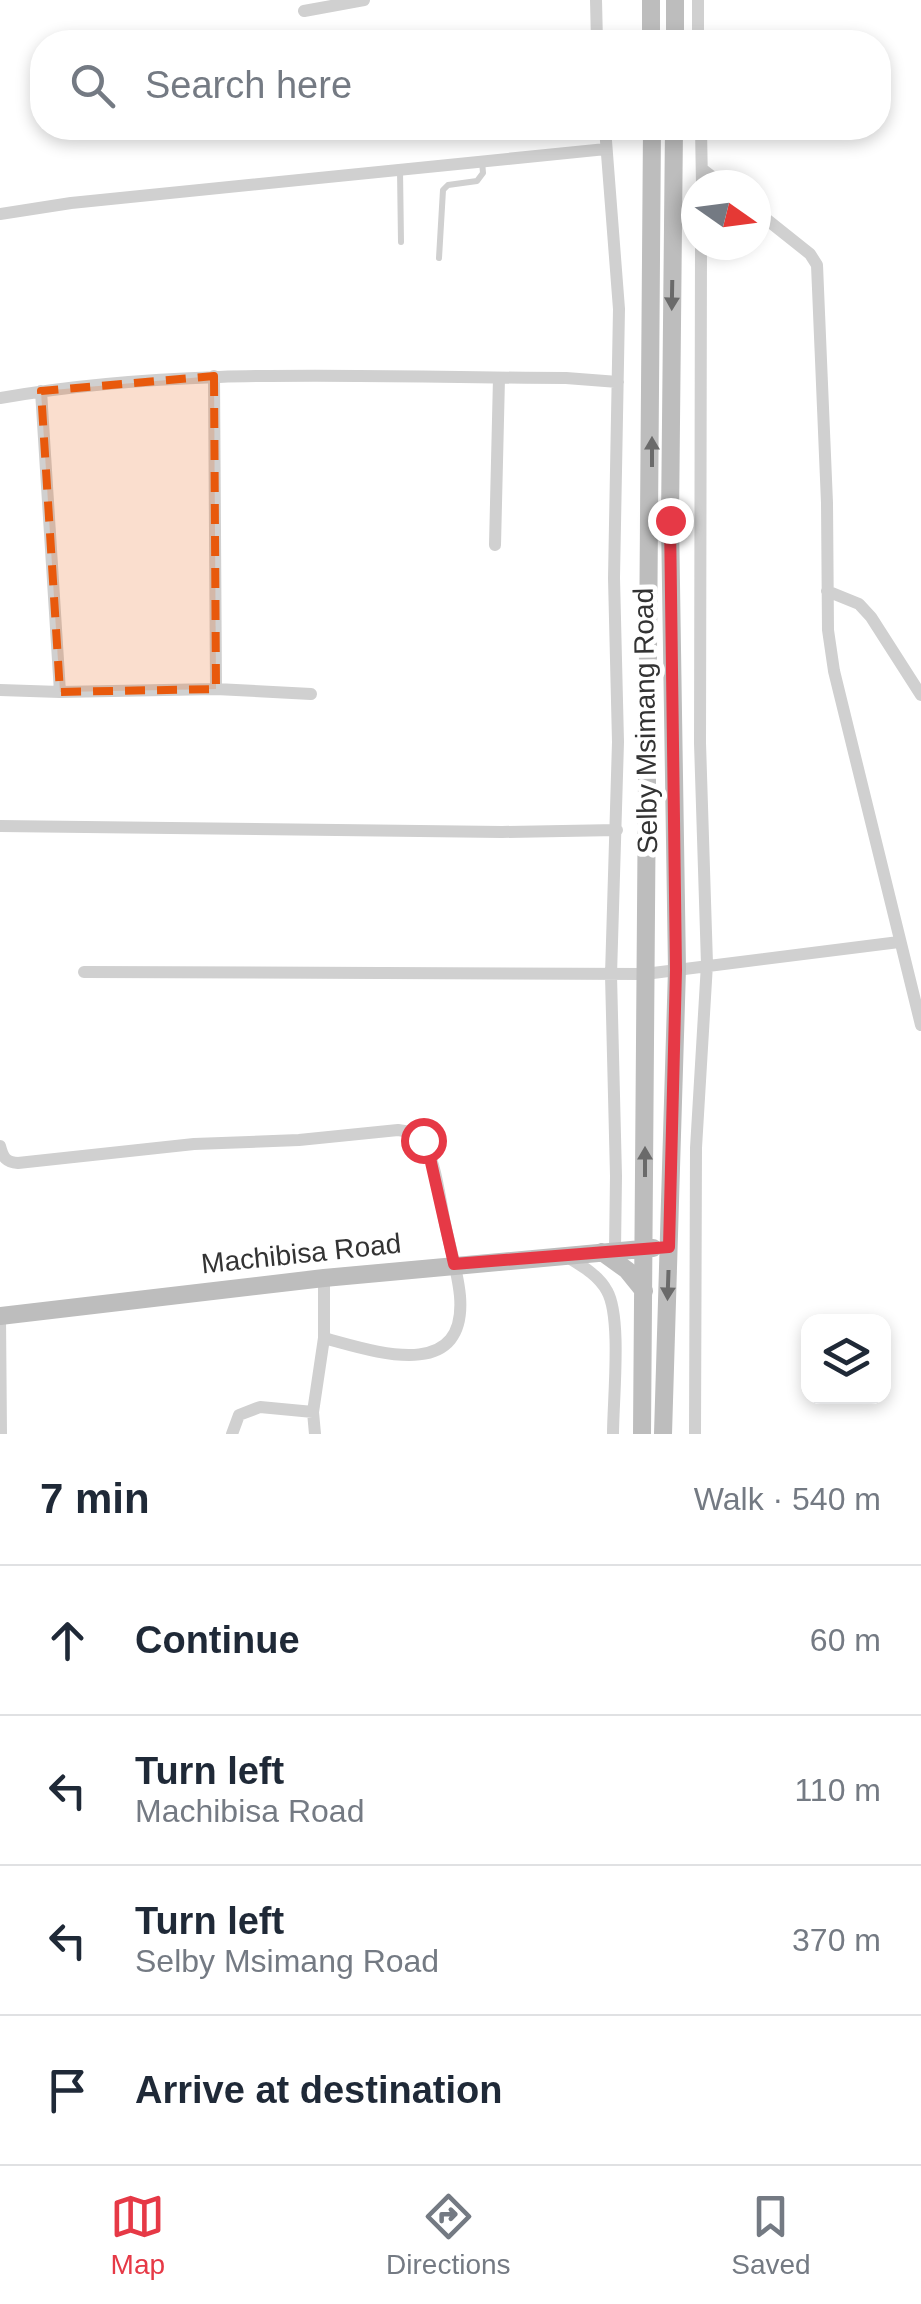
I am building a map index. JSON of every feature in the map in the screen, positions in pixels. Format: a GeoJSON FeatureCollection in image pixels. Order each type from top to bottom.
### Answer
{"type":"FeatureCollection","features":[{"type":"Feature","properties":{"kind":"main road"},"geometry":{"type":"LineString","coordinates":[[651,0],[651,30]]}},
{"type":"Feature","properties":{"kind":"main road"},"geometry":{"type":"LineString","coordinates":[[675,0],[675,30]]}},
{"type":"Feature","properties":{"kind":"main road","name":"Selby Msimang Road"},"geometry":{"type":"LineString","coordinates":[[642,1434],[652,140]]}},
{"type":"Feature","properties":{"kind":"main road","name":"Selby Msimang Road"},"geometry":{"type":"LineString","coordinates":[[663,1434],[676,970],[670,520],[674,140]]}},
{"type":"Feature","properties":{"kind":"main road","name":"Machibisa Road"},"geometry":{"type":"LineString","coordinates":[[0,1316],[454,1264],[669,1247]]}},
{"type":"Feature","properties":{"kind":"main road"},"geometry":{"type":"LineString","coordinates":[[608,1251],[644,1291]]}},
{"type":"Feature","properties":{"kind":"street"},"geometry":{"type":"LineString","coordinates":[[304,11],[364,0]]}},
{"type":"Feature","properties":{"kind":"street"},"geometry":{"type":"LineString","coordinates":[[596,0],[597,30]]}},
{"type":"Feature","properties":{"kind":"street"},"geometry":{"type":"LineString","coordinates":[[698,0],[698,30]]}},
{"type":"Feature","properties":{"kind":"street"},"geometry":{"type":"LineString","coordinates":[[606,140],[620,308],[614,578],[617,830],[611,974],[616,1176],[608,1251]]}},
{"type":"Feature","properties":{"kind":"street"},"geometry":{"type":"LineString","coordinates":[[701,140],[702,169]]}},
{"type":"Feature","properties":{"kind":"street"},"geometry":{"type":"LineString","coordinates":[[0,214],[71,203],[606,149]]}},
{"type":"Feature","properties":{"kind":"street"},"geometry":{"type":"LineString","coordinates":[[771,223],[810,254],[820,279],[828,591],[834,671],[921,1025]]}},
{"type":"Feature","properties":{"kind":"street"},"geometry":{"type":"LineString","coordinates":[[696,1434],[696,1148],[707,964],[701,800],[701,260]]}},
{"type":"Feature","properties":{"kind":"street"},"geometry":{"type":"LineString","coordinates":[[0,398],[96,383],[214,376],[618,382]]}},
{"type":"Feature","properties":{"kind":"street"},"geometry":{"type":"LineString","coordinates":[[214,376],[216,689]]}},
{"type":"Feature","properties":{"kind":"street"},"geometry":{"type":"LineString","coordinates":[[495,545],[499,378]]}},
{"type":"Feature","properties":{"kind":"street"},"geometry":{"type":"LineString","coordinates":[[41,391],[60,692]]}},
{"type":"Feature","properties":{"kind":"street"},"geometry":{"type":"LineString","coordinates":[[828,591],[849,598],[871,618],[921,695]]}},
{"type":"Feature","properties":{"kind":"street"},"geometry":{"type":"LineString","coordinates":[[0,690],[216,689],[311,694]]}},
{"type":"Feature","properties":{"kind":"street"},"geometry":{"type":"LineString","coordinates":[[0,826],[617,830]]}},
{"type":"Feature","properties":{"kind":"street"},"geometry":{"type":"LineString","coordinates":[[84,972],[646,974],[899,942]]}},
{"type":"Feature","properties":{"kind":"street"},"geometry":{"type":"LineString","coordinates":[[0,1146],[3,1157],[18,1163],[194,1144],[408,1130],[423,1140],[430,1158],[454,1264],[460,1308],[451,1338],[442,1347],[419,1356],[324,1338]]}},
{"type":"Feature","properties":{"kind":"street"},"geometry":{"type":"LineString","coordinates":[[562,1254],[588,1269],[602,1283],[614,1310],[613,1434]]}},
{"type":"Feature","properties":{"kind":"street"},"geometry":{"type":"LineString","coordinates":[[315,1434],[313,1412],[324,1338],[324,1278]]}},
{"type":"Feature","properties":{"kind":"street"},"geometry":{"type":"LineString","coordinates":[[0,1316],[1,1434]]}},
{"type":"Feature","properties":{"kind":"street"},"geometry":{"type":"LineString","coordinates":[[232,1434],[239,1415],[252,1408],[313,1412]]}},
{"type":"Feature","properties":{"kind":"lane"},"geometry":{"type":"LineString","coordinates":[[439,258],[443,190],[448,185],[477,181],[483,173],[482,160]]}},
{"type":"Feature","properties":{"kind":"lane"},"geometry":{"type":"LineString","coordinates":[[400,168],[401,242]]}},
{"type":"Feature","properties":{"kind":"highlighted area"},"geometry":{"type":"Polygon","coordinates":[[[214,376],[216,689],[60,692],[41,391],[214,376]]]}},
{"type":"Feature","properties":{"kind":"route"},"geometry":{"type":"LineString","coordinates":[[423,1140],[454,1264],[669,1247],[676,970],[670,520]]}}]}
